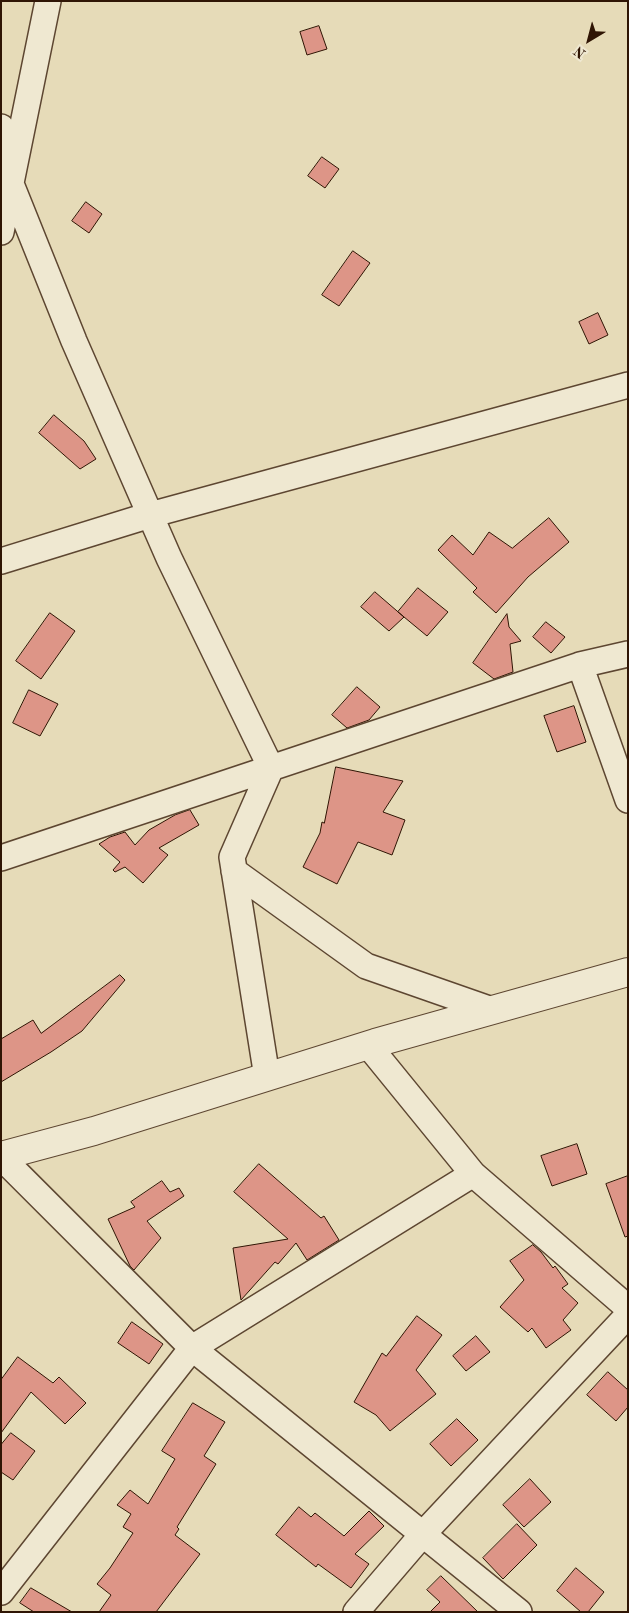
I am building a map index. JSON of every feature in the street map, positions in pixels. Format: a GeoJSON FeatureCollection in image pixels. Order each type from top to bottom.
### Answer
{"type":"FeatureCollection","features":[{"type":"Feature","properties":{"kind":"street"},"geometry":{"type":"LineString","coordinates":[[1,232],[48,1]]}},
{"type":"Feature","properties":{"kind":"street"},"geometry":{"type":"LineString","coordinates":[[1,127],[11,184],[74,341],[169,558],[271,768],[232,856],[267,1077]]}},
{"type":"Feature","properties":{"kind":"street"},"geometry":{"type":"LineString","coordinates":[[1,561],[150,515],[628,385]]}},
{"type":"Feature","properties":{"kind":"street"},"geometry":{"type":"LineString","coordinates":[[1,858],[580,665],[628,654]]}},
{"type":"Feature","properties":{"kind":"street"},"geometry":{"type":"LineString","coordinates":[[580,665],[628,800]]}},
{"type":"Feature","properties":{"kind":"street"},"geometry":{"type":"LineString","coordinates":[[234,871],[366,966],[492,1010]]}},
{"type":"Feature","properties":{"kind":"street"},"geometry":{"type":"LineString","coordinates":[[519,1612],[192,1348],[1,1156],[94,1131],[368,1045],[628,972]]}},
{"type":"Feature","properties":{"kind":"street"},"geometry":{"type":"LineString","coordinates":[[368,1045],[473,1174],[628,1308]]}},
{"type":"Feature","properties":{"kind":"street"},"geometry":{"type":"LineString","coordinates":[[1,1592],[192,1348],[473,1174]]}},
{"type":"Feature","properties":{"kind":"street"},"geometry":{"type":"LineString","coordinates":[[356,1612],[422,1535],[628,1314]]}},
{"type":"Feature","properties":{"kind":"building"},"geometry":{"type":"Polygon","coordinates":[[[319,26],[327,49],[307,55],[300,32],[319,26]]]}},
{"type":"Feature","properties":{"kind":"building"},"geometry":{"type":"Polygon","coordinates":[[[322,157],[339,169],[325,188],[308,176],[322,157]]]}},
{"type":"Feature","properties":{"kind":"building"},"geometry":{"type":"Polygon","coordinates":[[[86,202],[102,214],[89,233],[72,221],[86,202]]]}},
{"type":"Feature","properties":{"kind":"building"},"geometry":{"type":"Polygon","coordinates":[[[353,251],[370,263],[339,306],[322,295],[353,251]]]}},
{"type":"Feature","properties":{"kind":"building"},"geometry":{"type":"Polygon","coordinates":[[[598,313],[608,335],[589,344],[579,322],[598,313]]]}},
{"type":"Feature","properties":{"kind":"building"},"geometry":{"type":"Polygon","coordinates":[[[54,415],[84,441],[96,459],[80,469],[39,433],[54,415]]]}},
{"type":"Feature","properties":{"kind":"building"},"geometry":{"type":"Polygon","coordinates":[[[549,518],[569,542],[528,577],[496,613],[473,592],[477,588],[438,550],[452,535],[473,555],[489,532],[512,548],[549,518]]]}},
{"type":"Feature","properties":{"kind":"building"},"geometry":{"type":"Polygon","coordinates":[[[418,588],[448,612],[427,636],[398,612],[418,588]]]}},
{"type":"Feature","properties":{"kind":"building"},"geometry":{"type":"Polygon","coordinates":[[[375,592],[404,617],[389,631],[361,607],[375,592]]]}},
{"type":"Feature","properties":{"kind":"building"},"geometry":{"type":"Polygon","coordinates":[[[50,613],[75,631],[41,679],[16,661],[50,613]]]}},
{"type":"Feature","properties":{"kind":"building"},"geometry":{"type":"Polygon","coordinates":[[[507,614],[509,627],[521,641],[510,644],[513,672],[494,679],[473,663],[507,614]]]}},
{"type":"Feature","properties":{"kind":"building"},"geometry":{"type":"Polygon","coordinates":[[[546,622],[565,637],[551,653],[533,637],[546,622]]]}},
{"type":"Feature","properties":{"kind":"building"},"geometry":{"type":"Polygon","coordinates":[[[357,687],[380,707],[369,720],[347,728],[332,715],[357,687]]]}},
{"type":"Feature","properties":{"kind":"building"},"geometry":{"type":"Polygon","coordinates":[[[29,690],[58,704],[40,736],[13,723],[29,690]]]}},
{"type":"Feature","properties":{"kind":"building"},"geometry":{"type":"Polygon","coordinates":[[[574,706],[586,742],[557,752],[544,716],[574,706]]]}},
{"type":"Feature","properties":{"kind":"building"},"geometry":{"type":"Polygon","coordinates":[[[336,767],[403,781],[383,812],[405,820],[392,855],[358,842],[337,884],[303,867],[320,833],[322,822],[324,823],[336,767]]]}},
{"type":"Feature","properties":{"kind":"building"},"geometry":{"type":"Polygon","coordinates":[[[190,810],[199,825],[159,848],[168,855],[143,883],[125,867],[115,872],[113,870],[120,862],[99,844],[110,837],[125,832],[135,845],[149,830],[175,815],[190,810]]]}},
{"type":"Feature","properties":{"kind":"building"},"geometry":{"type":"Polygon","coordinates":[[[120,975],[125,980],[82,1031],[1,1082],[1,1039],[33,1020],[41,1033],[120,975]]]}},
{"type":"Feature","properties":{"kind":"building"},"geometry":{"type":"Polygon","coordinates":[[[577,1144],[587,1174],[552,1186],[541,1156],[577,1144]]]}},
{"type":"Feature","properties":{"kind":"building"},"geometry":{"type":"Polygon","coordinates":[[[259,1164],[321,1218],[324,1216],[339,1240],[307,1260],[296,1243],[278,1264],[275,1262],[241,1300],[233,1248],[288,1239],[234,1192],[259,1164]]]}},
{"type":"Feature","properties":{"kind":"building"},"geometry":{"type":"Polygon","coordinates":[[[628,1176],[628,1236],[625,1237],[606,1184],[628,1176]]]}},
{"type":"Feature","properties":{"kind":"building"},"geometry":{"type":"Polygon","coordinates":[[[162,1181],[170,1192],[179,1188],[184,1196],[147,1221],[161,1238],[134,1270],[130,1266],[108,1219],[135,1207],[131,1202],[162,1181]]]}},
{"type":"Feature","properties":{"kind":"building"},"geometry":{"type":"Polygon","coordinates":[[[533,1245],[553,1268],[555,1266],[568,1284],[562,1288],[578,1303],[563,1320],[571,1330],[546,1348],[532,1328],[528,1332],[500,1307],[524,1280],[510,1261],[533,1245]]]}},
{"type":"Feature","properties":{"kind":"building"},"geometry":{"type":"Polygon","coordinates":[[[417,1316],[442,1335],[416,1370],[436,1394],[390,1431],[376,1415],[354,1402],[382,1353],[386,1356],[417,1316]]]}},
{"type":"Feature","properties":{"kind":"building"},"geometry":{"type":"Polygon","coordinates":[[[132,1322],[163,1344],[149,1364],[118,1343],[132,1322]]]}},
{"type":"Feature","properties":{"kind":"building"},"geometry":{"type":"Polygon","coordinates":[[[476,1336],[490,1352],[466,1371],[453,1356],[476,1336]]]}},
{"type":"Feature","properties":{"kind":"building"},"geometry":{"type":"Polygon","coordinates":[[[18,1357],[53,1383],[59,1377],[86,1403],[65,1424],[31,1392],[1,1433],[1,1380],[18,1357]]]}},
{"type":"Feature","properties":{"kind":"building"},"geometry":{"type":"Polygon","coordinates":[[[608,1372],[628,1390],[628,1407],[616,1421],[587,1395],[608,1372]]]}},
{"type":"Feature","properties":{"kind":"building"},"geometry":{"type":"Polygon","coordinates":[[[193,1403],[225,1422],[204,1456],[216,1464],[177,1527],[179,1529],[175,1535],[200,1554],[156,1612],[99,1612],[111,1595],[97,1584],[133,1533],[123,1527],[131,1514],[117,1505],[130,1490],[148,1504],[175,1459],[162,1451],[193,1403]]]}},
{"type":"Feature","properties":{"kind":"building"},"geometry":{"type":"Polygon","coordinates":[[[457,1419],[478,1440],[451,1466],[430,1444],[457,1419]]]}},
{"type":"Feature","properties":{"kind":"building"},"geometry":{"type":"Polygon","coordinates":[[[11,1433],[35,1451],[13,1480],[1,1472],[1,1445],[11,1433]]]}},
{"type":"Feature","properties":{"kind":"building"},"geometry":{"type":"Polygon","coordinates":[[[530,1479],[551,1502],[524,1527],[503,1505],[530,1479]]]}},
{"type":"Feature","properties":{"kind":"building"},"geometry":{"type":"Polygon","coordinates":[[[299,1507],[311,1517],[315,1513],[344,1536],[369,1511],[384,1526],[355,1554],[369,1564],[351,1588],[318,1564],[316,1567],[276,1535],[299,1507]]]}},
{"type":"Feature","properties":{"kind":"building"},"geometry":{"type":"Polygon","coordinates":[[[517,1524],[537,1545],[503,1579],[483,1558],[517,1524]]]}},
{"type":"Feature","properties":{"kind":"building"},"geometry":{"type":"Polygon","coordinates":[[[576,1568],[604,1592],[588,1612],[581,1612],[557,1591],[576,1568]]]}},
{"type":"Feature","properties":{"kind":"building"},"geometry":{"type":"Polygon","coordinates":[[[441,1576],[478,1612],[430,1612],[440,1602],[427,1590],[441,1576]]]}},
{"type":"Feature","properties":{"kind":"building"},"geometry":{"type":"Polygon","coordinates":[[[31,1588],[72,1612],[34,1612],[20,1603],[31,1588]]]}}]}
